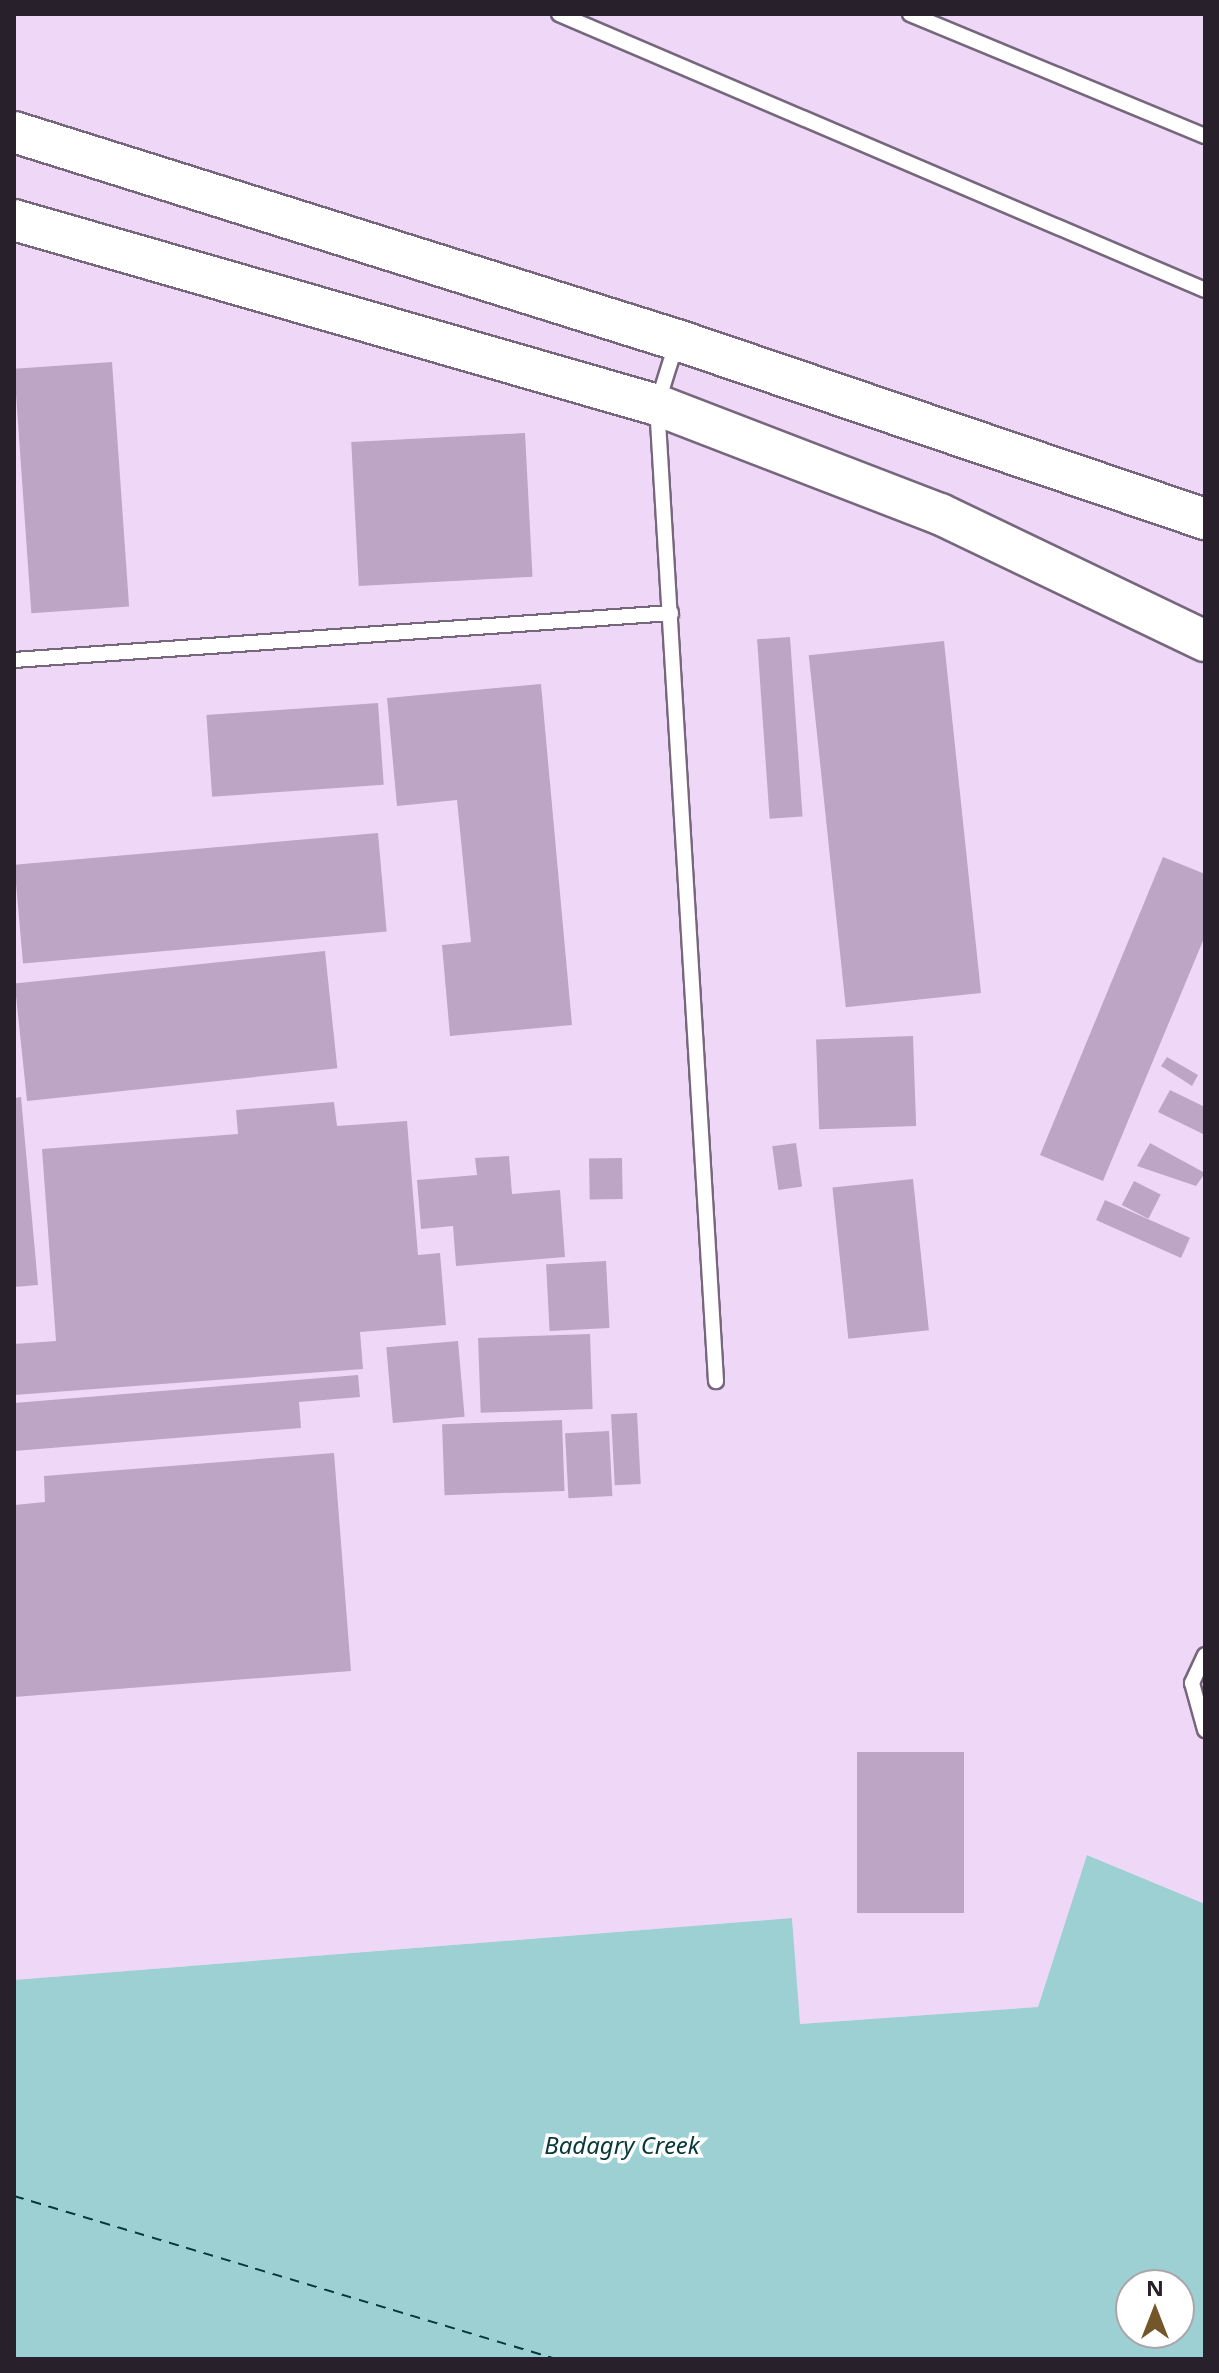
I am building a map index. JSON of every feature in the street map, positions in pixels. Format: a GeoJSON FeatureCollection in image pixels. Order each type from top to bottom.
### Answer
{"type":"FeatureCollection","features":[{"type":"Feature","properties":{"kind":"street"},"geometry":{"type":"LineString","coordinates":[[14,132],[677,340],[1205,519]]}},
{"type":"Feature","properties":{"kind":"street"},"geometry":{"type":"LineString","coordinates":[[14,220],[657,405],[940,514],[1205,641]]}},
{"type":"Feature","properties":{"kind":"lane"},"geometry":{"type":"LineString","coordinates":[[559,14],[1205,290]]}},
{"type":"Feature","properties":{"kind":"lane"},"geometry":{"type":"LineString","coordinates":[[910,14],[1205,136]]}},
{"type":"Feature","properties":{"kind":"lane"},"geometry":{"type":"LineString","coordinates":[[677,340],[657,405],[716,1381]]}},
{"type":"Feature","properties":{"kind":"lane"},"geometry":{"type":"LineString","coordinates":[[14,660],[671,613]]}},
{"type":"Feature","properties":{"kind":"lane"},"geometry":{"type":"LineString","coordinates":[[1205,1655],[1192,1683],[1205,1730]]}},
{"type":"Feature","properties":{"kind":"shaded area"},"geometry":{"type":"Polygon","coordinates":[[[14,14],[1205,14],[1205,1904],[1088,1855],[1038,2007],[799,2024],[792,1918],[14,1980],[14,14]]]}},
{"type":"Feature","properties":{"kind":"water","name":"Badagry Creek"},"geometry":{"type":"Polygon","coordinates":[[[1087,1855],[1205,1904],[1205,2359],[14,2359],[14,1980],[792,1918],[800,2024],[1038,2007],[1087,1855]]]}},
{"type":"Feature","properties":{"kind":"building"},"geometry":{"type":"Polygon","coordinates":[[[112,362],[129,606],[31,613],[14,369],[112,362]]]}},
{"type":"Feature","properties":{"kind":"building"},"geometry":{"type":"Polygon","coordinates":[[[525,433],[533,577],[359,586],[351,442],[525,433]]]}},
{"type":"Feature","properties":{"kind":"building"},"geometry":{"type":"Polygon","coordinates":[[[790,637],[803,817],[770,819],[757,639],[790,637]]]}},
{"type":"Feature","properties":{"kind":"building"},"geometry":{"type":"Polygon","coordinates":[[[944,641],[981,993],[846,1007],[809,655],[944,641]]]}},
{"type":"Feature","properties":{"kind":"building"},"geometry":{"type":"Polygon","coordinates":[[[541,684],[572,1025],[450,1036],[442,945],[471,942],[457,800],[397,806],[387,698],[541,684]]]}},
{"type":"Feature","properties":{"kind":"building"},"geometry":{"type":"Polygon","coordinates":[[[378,703],[384,785],[212,797],[206,715],[378,703]]]}},
{"type":"Feature","properties":{"kind":"building"},"geometry":{"type":"Polygon","coordinates":[[[378,833],[387,932],[23,963],[14,865],[378,833]]]}},
{"type":"Feature","properties":{"kind":"building"},"geometry":{"type":"Polygon","coordinates":[[[1163,857],[1205,874],[1205,936],[1103,1181],[1040,1155],[1163,857]]]}},
{"type":"Feature","properties":{"kind":"building"},"geometry":{"type":"Polygon","coordinates":[[[325,951],[337,1068],[27,1101],[15,984],[325,951]]]}},
{"type":"Feature","properties":{"kind":"building"},"geometry":{"type":"Polygon","coordinates":[[[913,1036],[916,1126],[819,1129],[816,1039],[913,1036]]]}},
{"type":"Feature","properties":{"kind":"building"},"geometry":{"type":"Polygon","coordinates":[[[1167,1057],[1198,1075],[1192,1086],[1161,1066],[1167,1057]]]}},
{"type":"Feature","properties":{"kind":"building"},"geometry":{"type":"Polygon","coordinates":[[[1170,1090],[1205,1107],[1205,1135],[1158,1112],[1170,1090]]]}},
{"type":"Feature","properties":{"kind":"building"},"geometry":{"type":"Polygon","coordinates":[[[21,1097],[38,1285],[14,1287],[14,1098],[21,1097]]]}},
{"type":"Feature","properties":{"kind":"building"},"geometry":{"type":"Polygon","coordinates":[[[334,1102],[337,1126],[407,1121],[418,1255],[440,1253],[446,1325],[360,1332],[363,1369],[14,1395],[14,1344],[56,1341],[42,1149],[238,1134],[236,1110],[334,1102]]]}},
{"type":"Feature","properties":{"kind":"building"},"geometry":{"type":"Polygon","coordinates":[[[796,1143],[802,1187],[778,1190],[772,1146],[796,1143]]]}},
{"type":"Feature","properties":{"kind":"building"},"geometry":{"type":"Polygon","coordinates":[[[1150,1143],[1205,1173],[1196,1186],[1137,1166],[1150,1143]]]}},
{"type":"Feature","properties":{"kind":"building"},"geometry":{"type":"Polygon","coordinates":[[[509,1156],[512,1194],[560,1190],[565,1257],[456,1266],[453,1226],[421,1229],[417,1180],[477,1175],[475,1158],[509,1156]]]}},
{"type":"Feature","properties":{"kind":"building"},"geometry":{"type":"Polygon","coordinates":[[[622,1158],[623,1199],[590,1200],[589,1159],[622,1158]]]}},
{"type":"Feature","properties":{"kind":"building"},"geometry":{"type":"Polygon","coordinates":[[[913,1179],[929,1330],[848,1339],[832,1187],[913,1179]]]}},
{"type":"Feature","properties":{"kind":"building"},"geometry":{"type":"Polygon","coordinates":[[[1134,1181],[1161,1195],[1148,1219],[1122,1205],[1134,1181]]]}},
{"type":"Feature","properties":{"kind":"building"},"geometry":{"type":"Polygon","coordinates":[[[1105,1200],[1190,1238],[1181,1258],[1096,1220],[1105,1200]]]}},
{"type":"Feature","properties":{"kind":"building"},"geometry":{"type":"Polygon","coordinates":[[[606,1261],[610,1328],[550,1331],[546,1264],[606,1261]]]}},
{"type":"Feature","properties":{"kind":"building"},"geometry":{"type":"Polygon","coordinates":[[[590,1334],[593,1409],[481,1413],[478,1338],[590,1334]]]}},
{"type":"Feature","properties":{"kind":"building"},"geometry":{"type":"Polygon","coordinates":[[[458,1341],[465,1417],[393,1423],[386,1347],[458,1341]]]}},
{"type":"Feature","properties":{"kind":"building"},"geometry":{"type":"Polygon","coordinates":[[[358,1375],[360,1397],[299,1402],[301,1428],[14,1451],[14,1403],[358,1375]]]}},
{"type":"Feature","properties":{"kind":"building"},"geometry":{"type":"Polygon","coordinates":[[[637,1413],[641,1484],[615,1485],[611,1414],[637,1413]]]}},
{"type":"Feature","properties":{"kind":"building"},"geometry":{"type":"Polygon","coordinates":[[[562,1420],[564,1491],[445,1495],[442,1424],[562,1420]]]}},
{"type":"Feature","properties":{"kind":"building"},"geometry":{"type":"Polygon","coordinates":[[[609,1431],[612,1496],[568,1498],[565,1433],[609,1431]]]}},
{"type":"Feature","properties":{"kind":"building"},"geometry":{"type":"Polygon","coordinates":[[[334,1453],[351,1671],[14,1697],[14,1505],[45,1502],[44,1476],[334,1453]]]}},
{"type":"Feature","properties":{"kind":"building"},"geometry":{"type":"Polygon","coordinates":[[[857,1752],[964,1752],[964,1913],[857,1913],[857,1752]]]}},
{"type":"Feature","properties":{"kind":"ferry route"},"geometry":{"type":"LineString","coordinates":[[14,2196],[556,2359]]}}]}
